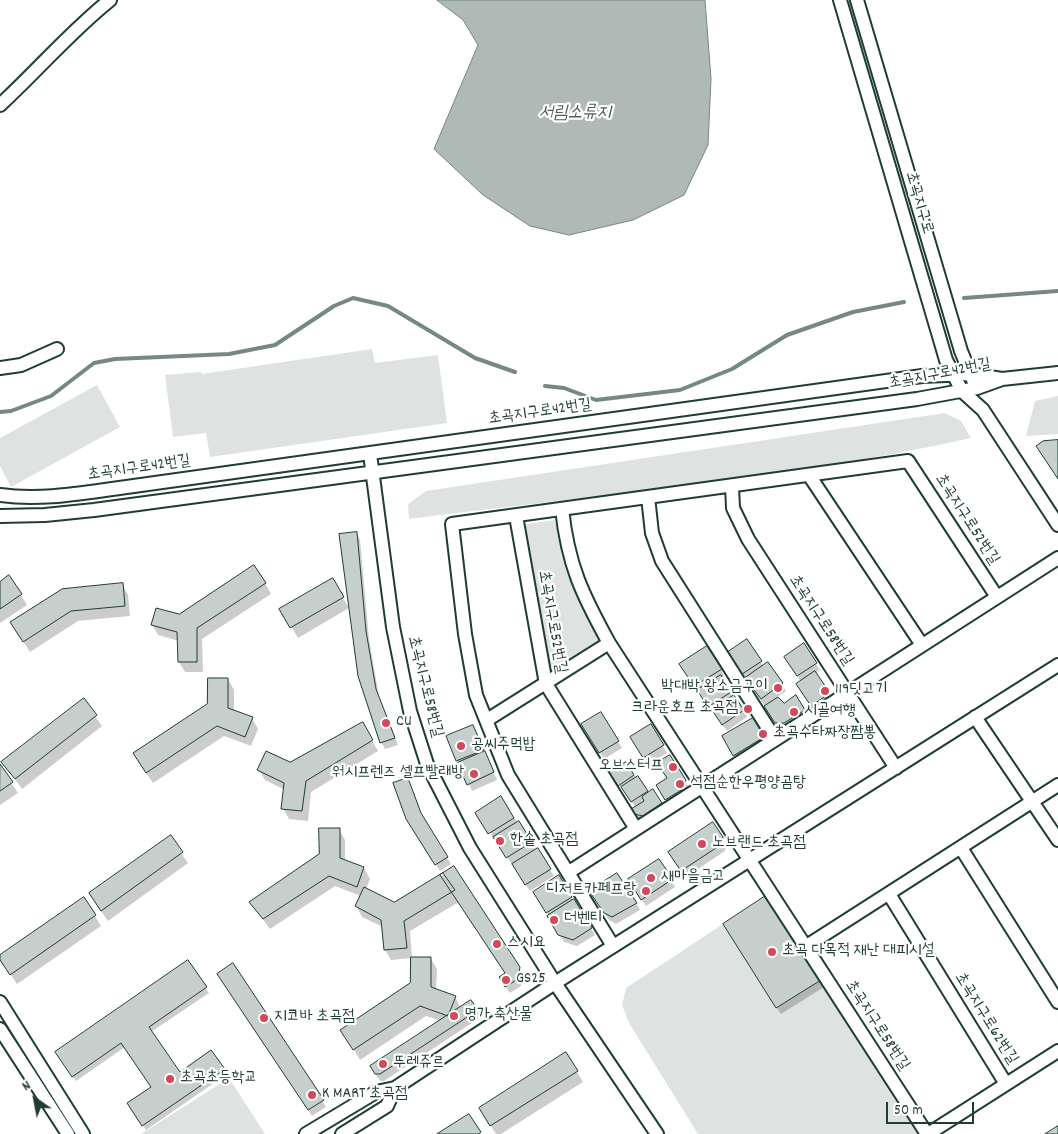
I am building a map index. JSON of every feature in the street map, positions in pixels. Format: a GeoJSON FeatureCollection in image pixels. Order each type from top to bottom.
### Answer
{"type":"FeatureCollection","features":[{"type":"Feature","properties":{"kind":"street"},"geometry":{"type":"LineString","coordinates":[[0,105],[38,70],[93,14],[110,0]]}},
{"type":"Feature","properties":{"kind":"street","name":"초곡지구로"},"geometry":{"type":"LineString","coordinates":[[840,0],[946,360],[962,391],[980,407],[1058,525]]}},
{"type":"Feature","properties":{"kind":"street","name":"초곡지구로"},"geometry":{"type":"LineString","coordinates":[[857,0],[970,374],[977,388],[980,407]]}},
{"type":"Feature","properties":{"kind":"street"},"geometry":{"type":"LineString","coordinates":[[0,368],[21,365],[57,349]]}},
{"type":"Feature","properties":{"kind":"street"},"geometry":{"type":"LineString","coordinates":[[1002,379],[1058,373]]}},
{"type":"Feature","properties":{"kind":"street","name":"초곡지구로42번길"},"geometry":{"type":"LineString","coordinates":[[0,496],[17,498],[57,496],[922,376],[970,374],[1002,379]]}},
{"type":"Feature","properties":{"kind":"street","name":"초곡지구로42번길"},"geometry":{"type":"LineString","coordinates":[[0,516],[45,515],[94,510],[372,473],[962,391],[1002,379]]}},
{"type":"Feature","properties":{"kind":"street"},"geometry":{"type":"LineString","coordinates":[[849,386],[853,407]]}},
{"type":"Feature","properties":{"kind":"street","name":"초곡지구로58번길"},"geometry":{"type":"LineString","coordinates":[[370,454],[393,627],[410,711],[427,764],[470,848],[555,983],[657,1134]]}},
{"type":"Feature","properties":{"kind":"street","name":"초곡지구로52번길"},"geometry":{"type":"LineString","coordinates":[[809,475],[908,461],[997,597]]}},
{"type":"Feature","properties":{"kind":"street"},"geometry":{"type":"LineString","coordinates":[[614,946],[569,872],[545,838],[508,775],[476,694],[465,634],[452,524],[809,475],[922,645]]}},
{"type":"Feature","properties":{"kind":"street","name":"초곡지구로58번길"},"geometry":{"type":"LineString","coordinates":[[732,486],[733,508],[739,524],[896,768]]}},
{"type":"Feature","properties":{"kind":"street"},"geometry":{"type":"LineString","coordinates":[[648,498],[652,533],[662,561],[776,739]]}},
{"type":"Feature","properties":{"kind":"street","name":"초곡지구로58번길"},"geometry":{"type":"LineString","coordinates":[[562,509],[565,541],[573,570],[588,604],[609,643],[748,861],[928,1134]]}},
{"type":"Feature","properties":{"kind":"street","name":"초곡지구로52번길"},"geometry":{"type":"LineString","coordinates":[[516,516],[546,684],[636,829]]}},
{"type":"Feature","properties":{"kind":"street"},"geometry":{"type":"LineString","coordinates":[[569,872],[1058,558]]}},
{"type":"Feature","properties":{"kind":"street"},"geometry":{"type":"LineString","coordinates":[[487,720],[609,643]]}},
{"type":"Feature","properties":{"kind":"street"},"geometry":{"type":"LineString","coordinates":[[306,1134],[376,1092],[395,1088],[555,983],[1058,665]]}},
{"type":"Feature","properties":{"kind":"street"},"geometry":{"type":"LineString","coordinates":[[975,717],[1058,840]]}},
{"type":"Feature","properties":{"kind":"street"},"geometry":{"type":"LineString","coordinates":[[805,947],[1058,785]]}},
{"type":"Feature","properties":{"kind":"street"},"geometry":{"type":"LineString","coordinates":[[961,848],[1058,1002]]}},
{"type":"Feature","properties":{"kind":"street","name":"초곡지구로62번길"},"geometry":{"type":"LineString","coordinates":[[889,894],[1006,1084]]}},
{"type":"Feature","properties":{"kind":"street"},"geometry":{"type":"LineString","coordinates":[[0,1002],[83,1134]]}},
{"type":"Feature","properties":{"kind":"street"},"geometry":{"type":"LineString","coordinates":[[0,1029],[68,1134]]}},
{"type":"Feature","properties":{"kind":"street"},"geometry":{"type":"LineString","coordinates":[[928,1134],[1058,1051]]}},
{"type":"Feature","properties":{"kind":"street"},"geometry":{"type":"LineString","coordinates":[[342,1134],[387,1106],[395,1088]]}},
{"type":"Feature","properties":{"kind":"shaded area"},"geometry":{"type":"Polygon","coordinates":[[[372,349],[375,363],[438,355],[447,423],[210,457],[206,433],[173,437],[165,375],[201,372],[202,374],[372,349]]]}},
{"type":"Feature","properties":{"kind":"shaded area"},"geometry":{"type":"Polygon","coordinates":[[[97,385],[120,427],[11,487],[0,466],[0,438],[97,385]]]}},
{"type":"Feature","properties":{"kind":"shaded area"},"geometry":{"type":"Polygon","coordinates":[[[1058,396],[1058,434],[1026,436],[1035,401],[1058,396]]]}},
{"type":"Feature","properties":{"kind":"shaded area"},"geometry":{"type":"Polygon","coordinates":[[[945,413],[961,421],[971,438],[832,465],[691,485],[409,519],[408,504],[426,491],[945,413]]]}},
{"type":"Feature","properties":{"kind":"shaded area"},"geometry":{"type":"Polygon","coordinates":[[[555,520],[567,567],[602,641],[551,673],[521,525],[555,520]]]}},
{"type":"Feature","properties":{"kind":"shaded area"},"geometry":{"type":"Polygon","coordinates":[[[723,924],[776,1008],[821,980],[918,1134],[698,1134],[629,1023],[622,1005],[626,988],[723,924]]]}},
{"type":"Feature","properties":{"kind":"shaded area"},"geometry":{"type":"Polygon","coordinates":[[[229,1078],[265,1134],[141,1134],[229,1078]]]}},
{"type":"Feature","properties":{"kind":"water","name":"서림소류지"},"geometry":{"type":"Polygon","coordinates":[[[437,0],[705,0],[711,79],[708,145],[684,195],[633,220],[569,235],[530,226],[483,195],[434,149],[478,45],[463,20],[437,0]]]}},
{"type":"Feature","properties":{"kind":"building"},"geometry":{"type":"Polygon","coordinates":[[[1058,440],[1058,479],[1036,446],[1043,441],[1058,440]]]}},
{"type":"Feature","properties":{"kind":"building"},"geometry":{"type":"Polygon","coordinates":[[[357,532],[366,631],[376,689],[395,738],[380,743],[358,676],[339,534],[357,532]]]}},
{"type":"Feature","properties":{"kind":"building"},"geometry":{"type":"Polygon","coordinates":[[[254,565],[266,583],[197,628],[197,662],[178,662],[177,632],[151,625],[156,608],[179,614],[254,565]]]}},
{"type":"Feature","properties":{"kind":"building"},"geometry":{"type":"Polygon","coordinates":[[[9,575],[22,594],[0,609],[0,582],[9,575]]]}},
{"type":"Feature","properties":{"kind":"building"},"geometry":{"type":"Polygon","coordinates":[[[333,578],[344,597],[290,628],[279,609],[333,578]]]}},
{"type":"Feature","properties":{"kind":"building"},"geometry":{"type":"Polygon","coordinates":[[[123,583],[125,606],[71,611],[23,642],[10,622],[62,589],[123,583]]]}},
{"type":"Feature","properties":{"kind":"building"},"geometry":{"type":"Polygon","coordinates":[[[747,639],[762,661],[742,674],[728,652],[747,639]]]}},
{"type":"Feature","properties":{"kind":"building"},"geometry":{"type":"Polygon","coordinates":[[[804,643],[817,663],[797,676],[784,657],[804,643]]]}},
{"type":"Feature","properties":{"kind":"building"},"geometry":{"type":"Polygon","coordinates":[[[707,646],[722,669],[694,686],[679,664],[707,646]]]}},
{"type":"Feature","properties":{"kind":"building"},"geometry":{"type":"Polygon","coordinates":[[[768,662],[783,683],[761,699],[745,678],[768,662]]]}},
{"type":"Feature","properties":{"kind":"building"},"geometry":{"type":"Polygon","coordinates":[[[815,671],[830,693],[811,706],[796,684],[815,671]]]}},
{"type":"Feature","properties":{"kind":"building"},"geometry":{"type":"Polygon","coordinates":[[[721,675],[731,692],[708,707],[697,690],[721,675]]]}},
{"type":"Feature","properties":{"kind":"building"},"geometry":{"type":"Polygon","coordinates":[[[208,678],[228,678],[228,708],[253,717],[245,737],[217,726],[146,773],[133,753],[207,704],[208,678]]]}},
{"type":"Feature","properties":{"kind":"building"},"geometry":{"type":"Polygon","coordinates":[[[734,695],[744,710],[722,725],[712,710],[734,695]]]}},
{"type":"Feature","properties":{"kind":"building"},"geometry":{"type":"Polygon","coordinates":[[[796,695],[805,710],[784,723],[775,723],[764,706],[778,697],[784,703],[796,695]]]}},
{"type":"Feature","properties":{"kind":"building"},"geometry":{"type":"Polygon","coordinates":[[[84,698],[97,715],[15,779],[1,762],[84,698]]]}},
{"type":"Feature","properties":{"kind":"building"},"geometry":{"type":"Polygon","coordinates":[[[601,712],[619,741],[599,753],[581,724],[601,712]]]}},
{"type":"Feature","properties":{"kind":"building"},"geometry":{"type":"Polygon","coordinates":[[[753,718],[762,733],[761,739],[733,756],[722,736],[753,718]]]}},
{"type":"Feature","properties":{"kind":"building"},"geometry":{"type":"Polygon","coordinates":[[[363,722],[373,740],[306,781],[302,811],[281,809],[284,783],[257,770],[266,751],[290,762],[363,722]]]}},
{"type":"Feature","properties":{"kind":"building"},"geometry":{"type":"Polygon","coordinates":[[[651,724],[664,745],[643,758],[630,737],[651,724]]]}},
{"type":"Feature","properties":{"kind":"building"},"geometry":{"type":"Polygon","coordinates":[[[473,725],[484,750],[456,761],[446,736],[473,725]]]}},
{"type":"Feature","properties":{"kind":"building"},"geometry":{"type":"Polygon","coordinates":[[[485,751],[494,772],[467,785],[457,763],[485,751]]]}},
{"type":"Feature","properties":{"kind":"building"},"geometry":{"type":"Polygon","coordinates":[[[670,755],[686,780],[683,789],[665,800],[656,785],[667,778],[657,763],[670,755]]]}},
{"type":"Feature","properties":{"kind":"building"},"geometry":{"type":"Polygon","coordinates":[[[626,762],[634,775],[618,786],[609,772],[626,762]]]}},
{"type":"Feature","properties":{"kind":"building"},"geometry":{"type":"Polygon","coordinates":[[[0,764],[13,782],[0,791],[0,764]]]}},
{"type":"Feature","properties":{"kind":"building"},"geometry":{"type":"Polygon","coordinates":[[[638,776],[648,791],[631,802],[621,787],[638,776]]]}},
{"type":"Feature","properties":{"kind":"building"},"geometry":{"type":"Polygon","coordinates":[[[408,778],[421,813],[448,857],[435,865],[406,819],[393,783],[408,778]]]}},
{"type":"Feature","properties":{"kind":"building"},"geometry":{"type":"Polygon","coordinates":[[[653,789],[662,803],[643,816],[634,814],[631,809],[644,801],[642,797],[653,789]]]}},
{"type":"Feature","properties":{"kind":"building"},"geometry":{"type":"Polygon","coordinates":[[[501,796],[514,818],[488,834],[475,813],[501,796]]]}},
{"type":"Feature","properties":{"kind":"building"},"geometry":{"type":"Polygon","coordinates":[[[519,821],[532,842],[506,858],[493,837],[519,821]]]}},
{"type":"Feature","properties":{"kind":"building"},"geometry":{"type":"Polygon","coordinates":[[[713,822],[723,837],[722,844],[681,871],[668,852],[713,822]]]}},
{"type":"Feature","properties":{"kind":"building"},"geometry":{"type":"Polygon","coordinates":[[[319,828],[340,828],[340,858],[364,867],[357,887],[329,876],[263,919],[249,902],[319,854],[319,828]]]}},
{"type":"Feature","properties":{"kind":"building"},"geometry":{"type":"Polygon","coordinates":[[[171,835],[183,852],[101,911],[89,893],[171,835]]]}},
{"type":"Feature","properties":{"kind":"building"},"geometry":{"type":"Polygon","coordinates":[[[538,848],[551,869],[525,885],[512,864],[538,848]]]}},
{"type":"Feature","properties":{"kind":"building"},"geometry":{"type":"Polygon","coordinates":[[[659,859],[673,879],[641,900],[628,879],[659,859]]]}},
{"type":"Feature","properties":{"kind":"building"},"geometry":{"type":"Polygon","coordinates":[[[454,866],[520,967],[518,979],[505,987],[499,977],[505,973],[440,875],[454,866]]]}},
{"type":"Feature","properties":{"kind":"building"},"geometry":{"type":"Polygon","coordinates":[[[443,873],[455,890],[404,921],[407,948],[384,950],[381,920],[355,906],[364,887],[394,902],[443,873]]]}},
{"type":"Feature","properties":{"kind":"building"},"geometry":{"type":"Polygon","coordinates":[[[617,873],[637,903],[612,917],[604,913],[589,891],[617,873]]]}},
{"type":"Feature","properties":{"kind":"building"},"geometry":{"type":"Polygon","coordinates":[[[559,875],[572,897],[546,913],[533,892],[559,875]]]}},
{"type":"Feature","properties":{"kind":"building","name":"초곡 다목적 재난 대피시설"},"geometry":{"type":"Polygon","coordinates":[[[767,895],[821,980],[776,1008],[723,924],[767,895]]]}},
{"type":"Feature","properties":{"kind":"building"},"geometry":{"type":"Polygon","coordinates":[[[84,897],[96,915],[10,975],[0,960],[0,955],[84,897]]]}},
{"type":"Feature","properties":{"kind":"building"},"geometry":{"type":"Polygon","coordinates":[[[574,899],[592,928],[573,940],[558,935],[547,916],[574,899]]]}},
{"type":"Feature","properties":{"kind":"building"},"geometry":{"type":"Polygon","coordinates":[[[411,957],[431,957],[431,987],[456,996],[448,1016],[420,1006],[353,1050],[340,1030],[410,983],[411,957]]]}},
{"type":"Feature","properties":{"kind":"building"},"geometry":{"type":"Polygon","coordinates":[[[188,960],[207,987],[149,1027],[180,1072],[211,1050],[225,1069],[142,1126],[127,1103],[151,1087],[121,1043],[72,1077],[55,1052],[188,960]]]}},
{"type":"Feature","properties":{"kind":"building"},"geometry":{"type":"Polygon","coordinates":[[[233,963],[324,1100],[308,1110],[217,974],[233,963]]]}},
{"type":"Feature","properties":{"kind":"building"},"geometry":{"type":"Polygon","coordinates":[[[471,1000],[478,1010],[380,1074],[375,1074],[370,1066],[471,1000]]]}},
{"type":"Feature","properties":{"kind":"building"},"geometry":{"type":"Polygon","coordinates":[[[566,1052],[578,1071],[490,1126],[479,1108],[566,1052]]]}},
{"type":"Feature","properties":{"kind":"building"},"geometry":{"type":"Polygon","coordinates":[[[469,1114],[481,1132],[478,1134],[437,1134],[469,1114]]]}},
{"type":"Feature","properties":{"kind":"building"},"geometry":{"type":"Polygon","coordinates":[[[1058,1126],[1058,1134],[1045,1134],[1058,1126]]]}},
{"type":"Feature","properties":{"kind":"waterway"},"geometry":{"type":"LineString","coordinates":[[964,298],[1058,291]]}},
{"type":"Feature","properties":{"kind":"waterway"},"geometry":{"type":"LineString","coordinates":[[0,412],[11,411],[51,396],[94,363],[115,359],[229,354],[275,345],[334,306],[353,298],[388,306],[475,358],[515,372]]}},
{"type":"Feature","properties":{"kind":"waterway"},"geometry":{"type":"LineString","coordinates":[[545,386],[564,388],[596,400],[680,390],[732,369],[787,335],[853,312],[904,302]]}},
{"type":"Feature","properties":{"kind":"place","name":"박대박 왕소금구이"},"geometry":{"type":"Point","coordinates":[778,688]}},
{"type":"Feature","properties":{"kind":"place","name":"119딧고기"},"geometry":{"type":"Point","coordinates":[825,691]}},
{"type":"Feature","properties":{"kind":"place","name":"크라운호프 초곡점"},"geometry":{"type":"Point","coordinates":[748,709]}},
{"type":"Feature","properties":{"kind":"place","name":"시골여행"},"geometry":{"type":"Point","coordinates":[794,712]}},
{"type":"Feature","properties":{"kind":"place","name":"CU"},"geometry":{"type":"Point","coordinates":[386,723]}},
{"type":"Feature","properties":{"kind":"place","name":"초곡수타짜장짬뽕"},"geometry":{"type":"Point","coordinates":[763,734]}},
{"type":"Feature","properties":{"kind":"place","name":"공씨주먹밥"},"geometry":{"type":"Point","coordinates":[461,746]}},
{"type":"Feature","properties":{"kind":"place","name":"오브스터프"},"geometry":{"type":"Point","coordinates":[673,767]}},
{"type":"Feature","properties":{"kind":"place","name":"워시프렌즈 셀프빨래방"},"geometry":{"type":"Point","coordinates":[474,774]}},
{"type":"Feature","properties":{"kind":"place","name":"석점순한우평양곰탕"},"geometry":{"type":"Point","coordinates":[680,784]}},
{"type":"Feature","properties":{"kind":"place","name":"한솥 초곡점"},"geometry":{"type":"Point","coordinates":[500,841]}},
{"type":"Feature","properties":{"kind":"place","name":"노브랜드 초곡점"},"geometry":{"type":"Point","coordinates":[702,844]}},
{"type":"Feature","properties":{"kind":"place","name":"새마을금고"},"geometry":{"type":"Point","coordinates":[651,878]}},
{"type":"Feature","properties":{"kind":"place","name":"디저트카페프랑"},"geometry":{"type":"Point","coordinates":[646,891]}},
{"type":"Feature","properties":{"kind":"place","name":"더벤티"},"geometry":{"type":"Point","coordinates":[554,920]}},
{"type":"Feature","properties":{"kind":"place","name":"스시요"},"geometry":{"type":"Point","coordinates":[497,944]}},
{"type":"Feature","properties":{"kind":"place","name":"초곡 다목적 재난 대피시설"},"geometry":{"type":"Point","coordinates":[772,952]}},
{"type":"Feature","properties":{"kind":"place","name":"GS25"},"geometry":{"type":"Point","coordinates":[506,980]}},
{"type":"Feature","properties":{"kind":"place","name":"명가 축산물"},"geometry":{"type":"Point","coordinates":[454,1016]}},
{"type":"Feature","properties":{"kind":"place","name":"지코바 초곡점"},"geometry":{"type":"Point","coordinates":[264,1018]}},
{"type":"Feature","properties":{"kind":"place","name":"뚜레쥬르"},"geometry":{"type":"Point","coordinates":[383,1064]}},
{"type":"Feature","properties":{"kind":"place","name":"초곡초등학교"},"geometry":{"type":"Point","coordinates":[170,1079]}},
{"type":"Feature","properties":{"kind":"place","name":"K MART 초곡점"},"geometry":{"type":"Point","coordinates":[312,1095]}}]}
